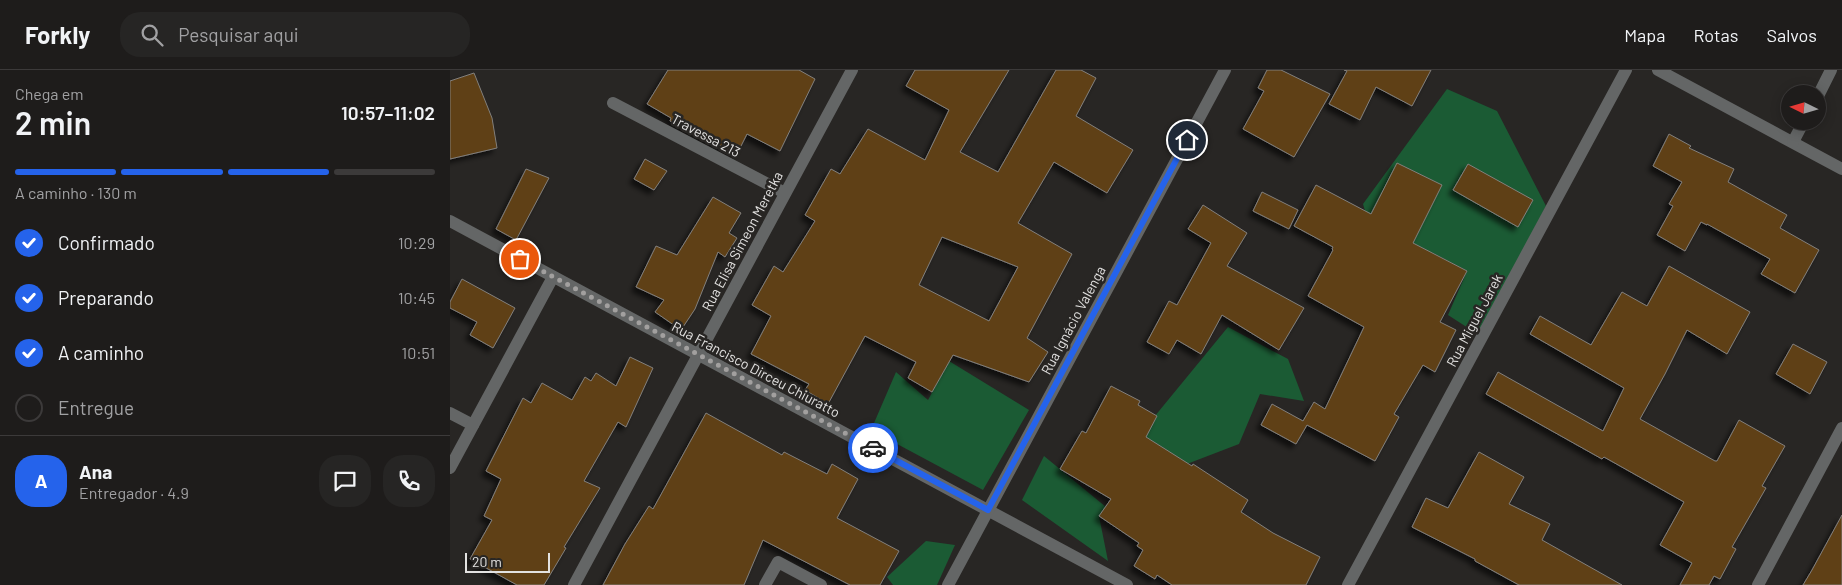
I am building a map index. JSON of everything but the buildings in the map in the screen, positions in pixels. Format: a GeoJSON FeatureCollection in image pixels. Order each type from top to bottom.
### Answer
{"type":"FeatureCollection","features":[{"type":"Feature","properties":{"kind":"street","name":"Rua Elisa Simeon Meretka"},"geometry":{"type":"LineString","coordinates":[[574,585],[852,70]]}},
{"type":"Feature","properties":{"kind":"street","name":"Rua Ignácio Valenga"},"geometry":{"type":"LineString","coordinates":[[948,585],[1225,70]]}},
{"type":"Feature","properties":{"kind":"street","name":"Rua Miguel Jarek"},"geometry":{"type":"LineString","coordinates":[[1348,585],[1626,70]]}},
{"type":"Feature","properties":{"kind":"street"},"geometry":{"type":"LineString","coordinates":[[1658,70],[1842,168]]}},
{"type":"Feature","properties":{"kind":"street"},"geometry":{"type":"LineString","coordinates":[[1824,85],[1831,70]]}},
{"type":"Feature","properties":{"kind":"street","name":"Travessa 213"},"geometry":{"type":"LineString","coordinates":[[613,103],[785,194]]}},
{"type":"Feature","properties":{"kind":"street"},"geometry":{"type":"LineString","coordinates":[[1792,142],[1799,130]]}},
{"type":"Feature","properties":{"kind":"street","name":"Rua Francisco Dirceu Chiuratto"},"geometry":{"type":"LineString","coordinates":[[450,221],[1128,585]]}},
{"type":"Feature","properties":{"kind":"street"},"geometry":{"type":"LineString","coordinates":[[450,468],[553,277]]}},
{"type":"Feature","properties":{"kind":"street"},"geometry":{"type":"LineString","coordinates":[[450,412],[473,425]]}},
{"type":"Feature","properties":{"kind":"street"},"geometry":{"type":"LineString","coordinates":[[1758,585],[1842,428]]}},
{"type":"Feature","properties":{"kind":"street"},"geometry":{"type":"LineString","coordinates":[[765,585],[778,562],[820,585]]}},
{"type":"Feature","properties":{"kind":"green space"},"geometry":{"type":"Polygon","coordinates":[[[1447,89],[1497,111],[1546,206],[1479,335],[1448,315],[1467,271],[1431,252],[1415,290],[1377,251],[1363,204],[1447,89]]]}},
{"type":"Feature","properties":{"kind":"green space"},"geometry":{"type":"Polygon","coordinates":[[[1228,327],[1288,359],[1304,401],[1260,394],[1239,444],[1166,472],[1127,450],[1228,327]]]}},
{"type":"Feature","properties":{"kind":"green space"},"geometry":{"type":"Polygon","coordinates":[[[949,361],[1029,410],[983,490],[871,430],[896,372],[928,400],[949,361]]]}},
{"type":"Feature","properties":{"kind":"green space"},"geometry":{"type":"Polygon","coordinates":[[[1044,456],[1106,507],[1099,516],[1108,561],[1022,500],[1044,456]]]}},
{"type":"Feature","properties":{"kind":"green space"},"geometry":{"type":"Polygon","coordinates":[[[926,541],[955,545],[937,585],[893,585],[887,577],[926,541]]]}},
{"type":"Feature","properties":{"kind":"way so far"},"geometry":{"type":"LineString","coordinates":[[520,259],[873,448]]}},
{"type":"Feature","properties":{"kind":"route"},"geometry":{"type":"LineString","coordinates":[[873,448],[988,510],[1187,140]]}}]}
